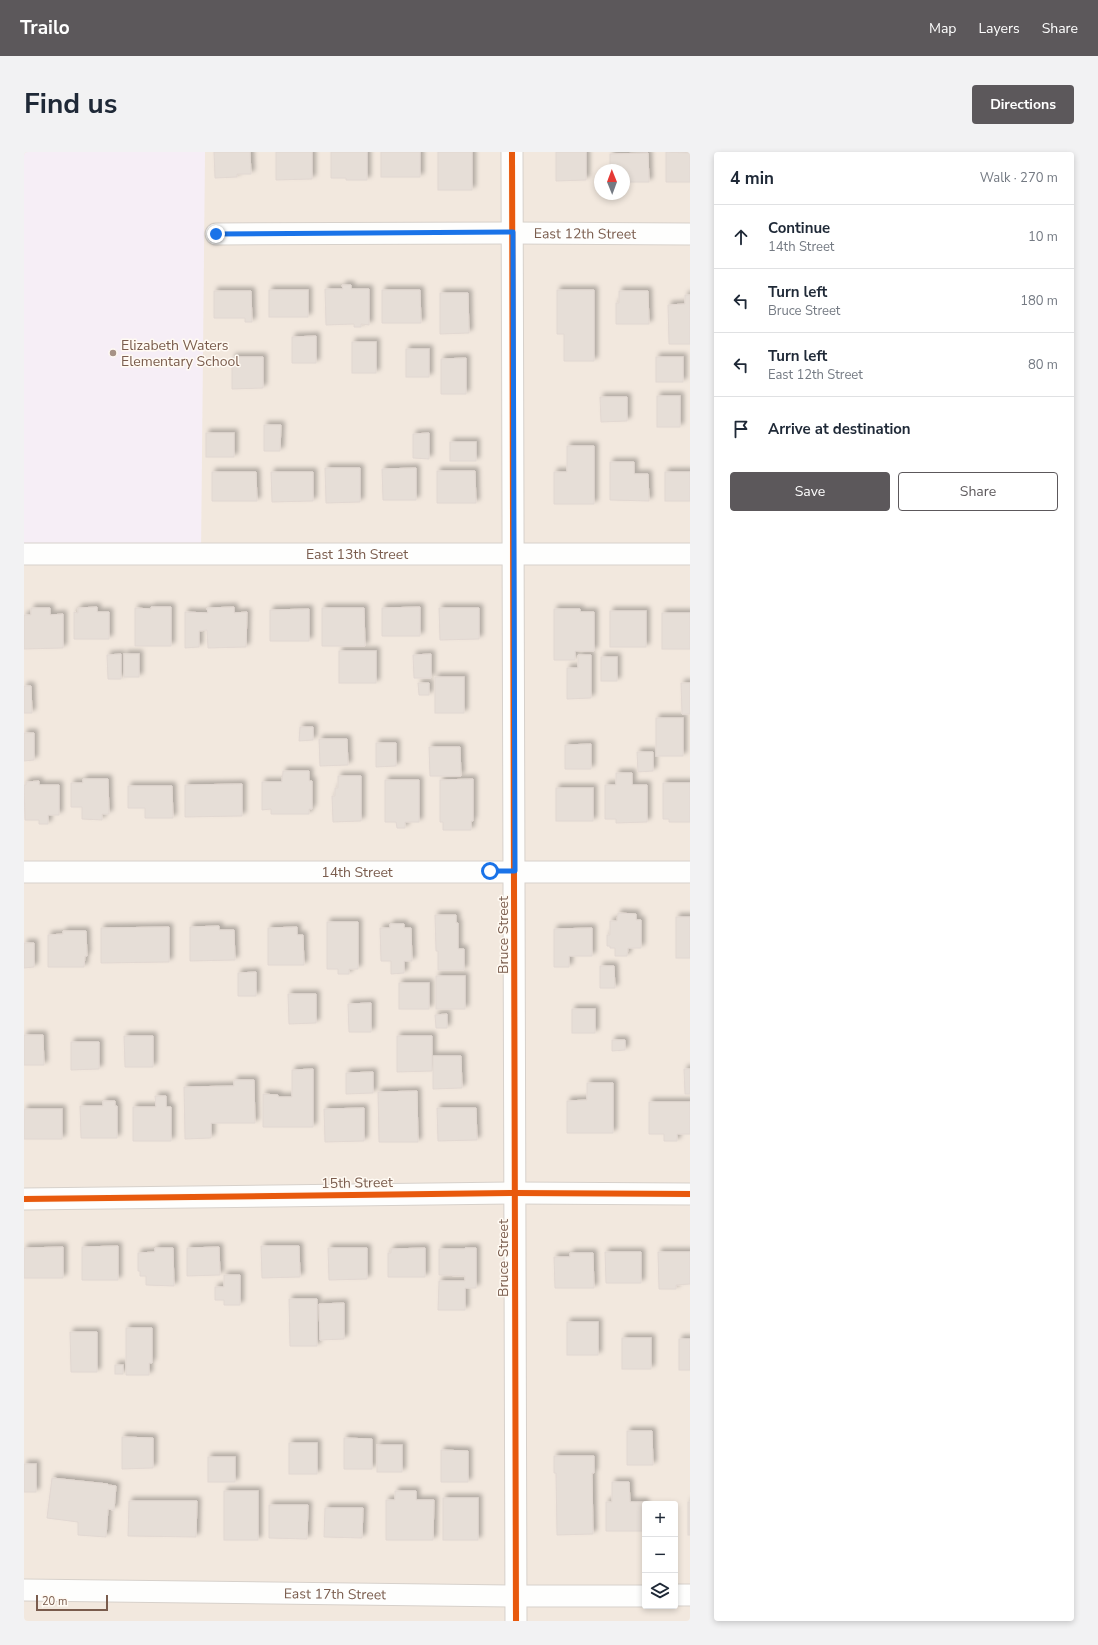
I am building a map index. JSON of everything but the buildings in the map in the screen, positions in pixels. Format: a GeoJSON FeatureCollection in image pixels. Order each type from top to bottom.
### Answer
{"type":"FeatureCollection","features":[{"type":"Feature","properties":{"kind":"street","name":"Bruce Street"},"geometry":{"type":"LineString","coordinates":[[512,152],[516,1621]]}},
{"type":"Feature","properties":{"kind":"street","name":"East 12th Street"},"geometry":{"type":"LineString","coordinates":[[216,234],[513,232],[690,234]]}},
{"type":"Feature","properties":{"kind":"street","name":"East 13th Street"},"geometry":{"type":"LineString","coordinates":[[24,554],[690,554]]}},
{"type":"Feature","properties":{"kind":"street","name":"14th Street"},"geometry":{"type":"LineString","coordinates":[[24,872],[690,872]]}},
{"type":"Feature","properties":{"kind":"street","name":"15th Street"},"geometry":{"type":"LineString","coordinates":[[24,1199],[516,1193],[690,1194]]}},
{"type":"Feature","properties":{"kind":"street","name":"East 17th Street"},"geometry":{"type":"LineString","coordinates":[[24,1590],[516,1596],[642,1596]]}},
{"type":"Feature","properties":{"kind":"street"},"geometry":{"type":"LineString","coordinates":[[678,1596],[690,1595]]}},
{"type":"Feature","properties":{"kind":"shaded area"},"geometry":{"type":"Polygon","coordinates":[[[24,152],[690,152],[690,1621],[24,1621],[24,152]]]}},
{"type":"Feature","properties":{"kind":"shaded area","name":"Elizabeth Waters Elementary School"},"geometry":{"type":"Polygon","coordinates":[[[24,152],[205,152],[201,554],[24,554],[24,152]]]}},
{"type":"Feature","properties":{"kind":"cycle path"},"geometry":{"type":"LineString","coordinates":[[512,152],[516,1621]]}},
{"type":"Feature","properties":{"kind":"cycle path"},"geometry":{"type":"LineString","coordinates":[[24,1199],[516,1193],[690,1194]]}},
{"type":"Feature","properties":{"kind":"place","name":"Elizabeth Waters Elementary School"},"geometry":{"type":"Point","coordinates":[113,353]}},
{"type":"Feature","properties":{"kind":"route"},"geometry":{"type":"LineString","coordinates":[[216,234],[513,232],[515,871],[490,871]]}}]}
